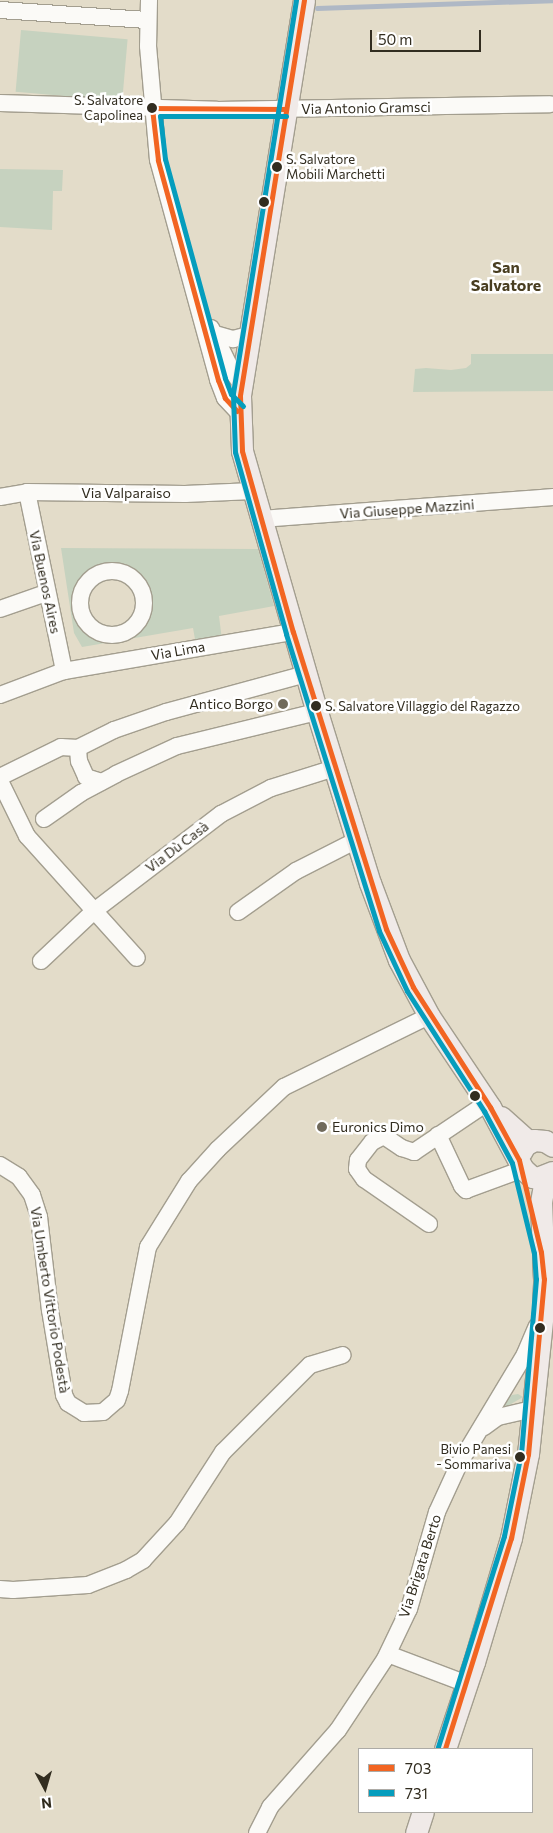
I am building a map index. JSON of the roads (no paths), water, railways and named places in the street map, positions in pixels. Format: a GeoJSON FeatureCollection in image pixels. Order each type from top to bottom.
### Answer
{"type":"FeatureCollection","features":[{"type":"Feature","properties":{"kind":"main road"},"geometry":{"type":"LineString","coordinates":[[304,0],[242,384],[240,414],[242,451],[317,712],[386,929],[402,966],[430,1016],[537,1178],[551,1173]]}},
{"type":"Feature","properties":{"kind":"main road"},"geometry":{"type":"LineString","coordinates":[[524,1157],[540,1140],[552,1144]]}},
{"type":"Feature","properties":{"kind":"main road"},"geometry":{"type":"LineString","coordinates":[[445,1748],[467,1684],[511,1538],[528,1454],[543,1312],[549,1280],[541,1252],[524,1157]]}},
{"type":"Feature","properties":{"kind":"main road"},"geometry":{"type":"LineString","coordinates":[[541,1252],[541,1202],[544,1185],[551,1173]]}},
{"type":"Feature","properties":{"kind":"main road"},"geometry":{"type":"LineString","coordinates":[[416,1833],[424,1813]]}},
{"type":"Feature","properties":{"kind":"street"},"geometry":{"type":"LineString","coordinates":[[149,0],[147,20],[152,108],[158,160],[218,380],[225,398],[240,414]]}},
{"type":"Feature","properties":{"kind":"street"},"geometry":{"type":"LineString","coordinates":[[0,10],[147,20]]}},
{"type":"Feature","properties":{"kind":"street","name":"Via Antonio Gramsci"},"geometry":{"type":"LineString","coordinates":[[0,103],[152,108],[286,109],[550,104]]}},
{"type":"Feature","properties":{"kind":"street"},"geometry":{"type":"LineString","coordinates":[[200,312],[215,334],[232,371],[242,384]]}},
{"type":"Feature","properties":{"kind":"street"},"geometry":{"type":"LineString","coordinates":[[215,334],[233,339],[249,335]]}},
{"type":"Feature","properties":{"kind":"street","name":"Via Valparaiso"},"geometry":{"type":"LineString","coordinates":[[0,498],[26,492],[185,494],[253,491]]}},
{"type":"Feature","properties":{"kind":"street","name":"Via Buenos Aires"},"geometry":{"type":"LineString","coordinates":[[26,492],[64,671]]}},
{"type":"Feature","properties":{"kind":"street","name":"Via Giuseppe Mazzini"},"geometry":{"type":"LineString","coordinates":[[261,519],[553,497]]}},
{"type":"Feature","properties":{"kind":"street"},"geometry":{"type":"LineString","coordinates":[[0,609],[46,593]]}},
{"type":"Feature","properties":{"kind":"street","name":"Via Lima"},"geometry":{"type":"LineString","coordinates":[[0,695],[64,671],[293,632]]}},
{"type":"Feature","properties":{"kind":"street"},"geometry":{"type":"LineString","coordinates":[[137,958],[27,836],[0,779],[61,747],[78,748],[114,730],[166,712],[306,674]]}},
{"type":"Feature","properties":{"kind":"street"},"geometry":{"type":"LineString","coordinates":[[44,819],[101,782],[177,746],[317,712]]}},
{"type":"Feature","properties":{"kind":"street"},"geometry":{"type":"LineString","coordinates":[[78,748],[79,761],[86,777],[101,782]]}},
{"type":"Feature","properties":{"kind":"street","name":"Via Dù Casà"},"geometry":{"type":"LineString","coordinates":[[41,961],[94,911],[233,806],[271,788],[335,768]]}},
{"type":"Feature","properties":{"kind":"street"},"geometry":{"type":"LineString","coordinates":[[238,912],[296,870],[357,840]]}},
{"type":"Feature","properties":{"kind":"street","name":"Via Umberto Vittorio Podestà"},"geometry":{"type":"LineString","coordinates":[[0,1165],[19,1177],[32,1195],[40,1217],[50,1310],[64,1395],[68,1404],[84,1413],[103,1412],[117,1400],[120,1391],[148,1247],[190,1182],[218,1149],[284,1087],[430,1016]]}},
{"type":"Feature","properties":{"kind":"street"},"geometry":{"type":"LineString","coordinates":[[429,1224],[364,1179],[357,1169],[358,1160],[378,1137],[384,1136],[402,1148],[414,1152],[488,1105]]}},
{"type":"Feature","properties":{"kind":"street"},"geometry":{"type":"LineString","coordinates":[[438,1135],[462,1186],[466,1190],[524,1157]]}},
{"type":"Feature","properties":{"kind":"street","name":"Via Brigata Berto"},"geometry":{"type":"LineString","coordinates":[[257,1833],[270,1807],[338,1730],[388,1654],[409,1609],[437,1512],[459,1464],[525,1354],[543,1312]]}},
{"type":"Feature","properties":{"kind":"street"},"geometry":{"type":"LineString","coordinates":[[0,1589],[13,1590],[88,1585],[126,1570],[144,1560],[177,1523],[224,1452],[310,1365],[342,1355]]}},
{"type":"Feature","properties":{"kind":"street"},"geometry":{"type":"LineString","coordinates":[[478,1431],[498,1417],[534,1402],[521,1388],[505,1390]]}},
{"type":"Feature","properties":{"kind":"street"},"geometry":{"type":"LineString","coordinates":[[388,1654],[467,1684]]}},
{"type":"Feature","properties":{"kind":"waterway"},"geometry":{"type":"LineString","coordinates":[[317,8],[553,0]]}},
{"type":"Feature","properties":{"kind":"place","name":"S. Salvatore Capolinea"},"geometry":{"type":"Point","coordinates":[152,108]}},
{"type":"Feature","properties":{"kind":"place","name":"S. Salvatore Mobili Marchetti"},"geometry":{"type":"Point","coordinates":[277,167]}},
{"type":"Feature","properties":{"kind":"place","name":"Antico Borgo"},"geometry":{"type":"Point","coordinates":[283,704]}},
{"type":"Feature","properties":{"kind":"place","name":"S. Salvatore Villaggio del Ragazzo"},"geometry":{"type":"Point","coordinates":[316,706]}},
{"type":"Feature","properties":{"kind":"place","name":"Euronics Dimo"},"geometry":{"type":"Point","coordinates":[322,1127]}},
{"type":"Feature","properties":{"kind":"place","name":"Bivio Panesi - Sommariva"},"geometry":{"type":"Point","coordinates":[520,1457]}},
{"type":"Feature","properties":{"kind":"district","name":"San Salvatore"},"geometry":{"type":"Point","coordinates":[506,276]}}]}
